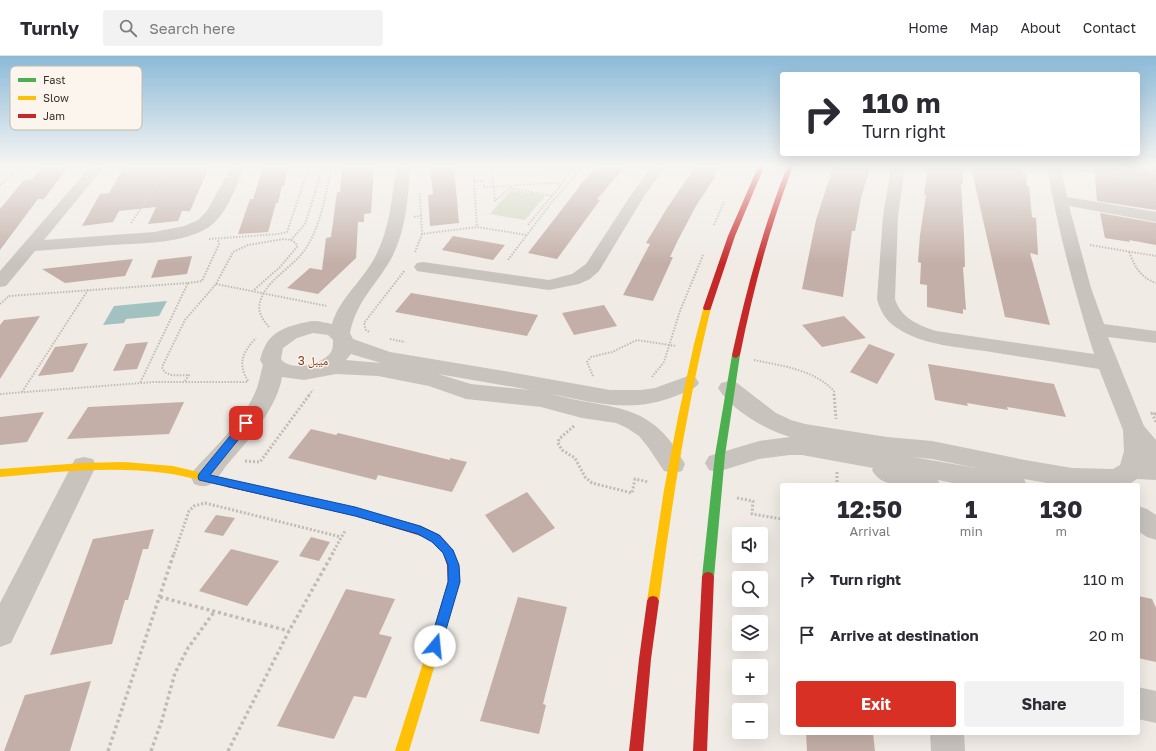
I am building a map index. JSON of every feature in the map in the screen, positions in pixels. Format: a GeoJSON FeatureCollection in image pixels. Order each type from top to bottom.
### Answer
{"type":"FeatureCollection","features":[{"type":"Feature","properties":{"kind":"street"},"geometry":{"type":"LineString","coordinates":[[0,282],[69,199]]}},
{"type":"Feature","properties":{"kind":"street"},"geometry":{"type":"LineString","coordinates":[[30,246],[170,236],[201,225],[210,218],[220,199]]}},
{"type":"Feature","properties":{"kind":"street"},"geometry":{"type":"LineString","coordinates":[[313,327],[351,300],[374,274],[390,244],[397,218],[399,199]]}},
{"type":"Feature","properties":{"kind":"street"},"geometry":{"type":"LineString","coordinates":[[415,263],[549,285],[563,284],[577,280],[587,274],[593,267],[635,199]]}},
{"type":"Feature","properties":{"kind":"street"},"geometry":{"type":"LineString","coordinates":[[636,751],[648,629],[673,464],[688,384],[707,307],[725,248],[745,199]]}},
{"type":"Feature","properties":{"kind":"street"},"geometry":{"type":"LineString","coordinates":[[700,751],[704,641],[717,463],[729,388],[753,271],[767,225],[777,199]]}},
{"type":"Feature","properties":{"kind":"street"},"geometry":{"type":"LineString","coordinates":[[891,199],[888,237],[886,299],[893,316],[917,332],[933,337],[1107,363]]}},
{"type":"Feature","properties":{"kind":"street"},"geometry":{"type":"LineString","coordinates":[[1123,478],[1136,451],[1134,430],[1095,329],[1074,259],[1060,200],[1156,217]]}},
{"type":"Feature","properties":{"kind":"street"},"geometry":{"type":"LineString","coordinates":[[271,375],[278,370],[289,373],[316,376],[341,354],[343,317],[351,300]]}},
{"type":"Feature","properties":{"kind":"street"},"geometry":{"type":"LineString","coordinates":[[209,468],[256,411],[265,397],[271,375],[270,352],[274,345],[292,332],[313,327],[325,328],[373,355],[610,398],[628,399],[652,397],[688,384]]}},
{"type":"Feature","properties":{"kind":"street"},"geometry":{"type":"LineString","coordinates":[[1095,329],[1156,337]]}},
{"type":"Feature","properties":{"kind":"street"},"geometry":{"type":"LineString","coordinates":[[256,411],[271,397],[316,376],[350,367],[371,369],[433,380],[469,392],[534,398],[582,410],[623,416],[636,422],[647,430],[656,439],[673,464]]}},
{"type":"Feature","properties":{"kind":"street"},"geometry":{"type":"LineString","coordinates":[[729,388],[766,418],[784,427],[803,432],[862,442],[930,450],[963,456],[1011,468],[1085,480],[1123,478],[1142,470],[1156,471]]}},
{"type":"Feature","properties":{"kind":"street"},"geometry":{"type":"LineString","coordinates":[[1134,430],[1156,456]]}},
{"type":"Feature","properties":{"kind":"street"},"geometry":{"type":"LineString","coordinates":[[717,463],[752,451],[785,445],[802,446],[1005,483]]}},
{"type":"Feature","properties":{"kind":"street"},"geometry":{"type":"LineString","coordinates":[[866,458],[895,476],[917,483]]}},
{"type":"Feature","properties":{"kind":"street"},"geometry":{"type":"LineString","coordinates":[[0,633],[84,466]]}},
{"type":"Feature","properties":{"kind":"street"},"geometry":{"type":"LineString","coordinates":[[0,473],[84,466],[126,466],[165,469],[209,468],[420,531],[436,538],[447,550],[453,565],[454,582],[450,601],[402,751]]}},
{"type":"Feature","properties":{"kind":"street"},"geometry":{"type":"LineString","coordinates":[[1140,518],[1156,529]]}},
{"type":"Feature","properties":{"kind":"street"},"geometry":{"type":"LineString","coordinates":[[1140,703],[1156,707]]}},
{"type":"Feature","properties":{"kind":"street"},"geometry":{"type":"LineString","coordinates":[[947,735],[948,751]]}},
{"type":"Feature","properties":{"kind":"path"},"geometry":{"type":"LineString","coordinates":[[120,240],[147,199]]}},
{"type":"Feature","properties":{"kind":"path"},"geometry":{"type":"LineString","coordinates":[[186,231],[208,239],[218,240],[287,232],[298,199]]}},
{"type":"Feature","properties":{"kind":"path"},"geometry":{"type":"LineString","coordinates":[[291,240],[305,224],[312,199]]}},
{"type":"Feature","properties":{"kind":"path"},"geometry":{"type":"LineString","coordinates":[[270,328],[261,317],[259,309],[263,293],[303,253],[313,237],[323,199]]}},
{"type":"Feature","properties":{"kind":"path"},"geometry":{"type":"LineString","coordinates":[[475,199],[477,226]]}},
{"type":"Feature","properties":{"kind":"path"},"geometry":{"type":"LineString","coordinates":[[528,225],[549,199]]}},
{"type":"Feature","properties":{"kind":"path"},"geometry":{"type":"LineString","coordinates":[[508,260],[554,199]]}},
{"type":"Feature","properties":{"kind":"path"},"geometry":{"type":"LineString","coordinates":[[712,230],[726,199]]}},
{"type":"Feature","properties":{"kind":"path"},"geometry":{"type":"LineString","coordinates":[[371,334],[366,330],[364,323],[415,263],[422,234],[421,216],[397,218]]}},
{"type":"Feature","properties":{"kind":"path"},"geometry":{"type":"LineString","coordinates":[[422,234],[477,226],[527,235]]}},
{"type":"Feature","properties":{"kind":"path"},"geometry":{"type":"LineString","coordinates":[[0,304],[9,296],[202,281],[219,244],[218,240]]}},
{"type":"Feature","properties":{"kind":"path"},"geometry":{"type":"LineString","coordinates":[[185,381],[189,375],[167,374],[163,371],[162,367],[185,320],[216,284],[233,252],[239,248],[277,240],[291,240],[296,243],[297,247],[293,253],[253,291]]}},
{"type":"Feature","properties":{"kind":"path"},"geometry":{"type":"LineString","coordinates":[[1074,259],[1094,263],[1090,244],[1156,256]]}},
{"type":"Feature","properties":{"kind":"path"},"geometry":{"type":"LineString","coordinates":[[1129,251],[1137,273],[1142,277],[1156,283]]}},
{"type":"Feature","properties":{"kind":"path"},"geometry":{"type":"LineString","coordinates":[[647,378],[653,377],[662,366],[704,252]]}},
{"type":"Feature","properties":{"kind":"path"},"geometry":{"type":"LineString","coordinates":[[140,383],[188,283]]}},
{"type":"Feature","properties":{"kind":"path"},"geometry":{"type":"LineString","coordinates":[[216,284],[327,306]]}},
{"type":"Feature","properties":{"kind":"path"},"geometry":{"type":"LineString","coordinates":[[22,392],[88,290]]}},
{"type":"Feature","properties":{"kind":"path"},"geometry":{"type":"LineString","coordinates":[[384,338],[407,342]]}},
{"type":"Feature","properties":{"kind":"path"},"geometry":{"type":"LineString","coordinates":[[0,394],[140,383],[185,381],[248,382],[271,375]]}},
{"type":"Feature","properties":{"kind":"path"},"geometry":{"type":"LineString","coordinates":[[209,468],[260,462],[310,392],[316,376]]}},
{"type":"Feature","properties":{"kind":"path"},"geometry":{"type":"LineString","coordinates":[[587,377],[594,378]]}},
{"type":"Feature","properties":{"kind":"path"},"geometry":{"type":"LineString","coordinates":[[1156,414],[1152,413],[1156,422]]}},
{"type":"Feature","properties":{"kind":"path"},"geometry":{"type":"LineString","coordinates":[[108,751],[190,508],[197,504],[205,503],[341,537]]}},
{"type":"Feature","properties":{"kind":"path"},"geometry":{"type":"LineString","coordinates":[[228,751],[289,631],[355,512]]}},
{"type":"Feature","properties":{"kind":"path"},"geometry":{"type":"LineString","coordinates":[[160,597],[289,631]]}},
{"type":"Feature","properties":{"kind":"path"},"geometry":{"type":"LineString","coordinates":[[151,751],[162,720],[175,673],[188,648],[214,612]]}},
{"type":"Feature","properties":{"kind":"green space"},"geometry":{"type":"Polygon","coordinates":[[[503,199],[542,199],[525,220],[490,214],[503,199]]]}},
{"type":"Feature","properties":{"kind":"water"},"geometry":{"type":"Polygon","coordinates":[[[167,301],[159,316],[126,319],[124,323],[103,325],[114,306],[167,301]]]}},
{"type":"Feature","properties":{"kind":"building"},"geometry":{"type":"Polygon","coordinates":[[[8,199],[38,199],[0,250],[0,209],[8,199]]]}},
{"type":"Feature","properties":{"kind":"building"},"geometry":{"type":"Polygon","coordinates":[[[97,199],[195,199],[190,211],[182,211],[178,221],[148,224],[156,207],[119,211],[113,222],[82,226],[97,199]]]}},
{"type":"Feature","properties":{"kind":"building"},"geometry":{"type":"Polygon","coordinates":[[[250,199],[279,199],[278,203],[276,203],[268,232],[238,234],[250,199]]]}},
{"type":"Feature","properties":{"kind":"building"},"geometry":{"type":"Polygon","coordinates":[[[336,199],[372,199],[371,213],[364,214],[364,222],[358,222],[356,258],[318,294],[287,288],[310,268],[322,270],[326,238],[331,237],[336,199]]]}},
{"type":"Feature","properties":{"kind":"building"},"geometry":{"type":"Polygon","coordinates":[[[428,199],[457,199],[459,223],[430,226],[428,199]]]}},
{"type":"Feature","properties":{"kind":"building"},"geometry":{"type":"Polygon","coordinates":[[[570,199],[600,200],[557,259],[528,253],[570,199]]]}},
{"type":"Feature","properties":{"kind":"building"},"geometry":{"type":"Polygon","coordinates":[[[673,199],[700,199],[670,257],[673,257],[653,301],[623,295],[650,244],[646,243],[673,199]]]}},
{"type":"Feature","properties":{"kind":"building"},"geometry":{"type":"Polygon","coordinates":[[[823,199],[861,199],[855,231],[852,231],[843,297],[802,289],[816,220],[823,199]]]}},
{"type":"Feature","properties":{"kind":"building"},"geometry":{"type":"Polygon","coordinates":[[[925,199],[962,199],[965,267],[963,267],[966,310],[963,309],[963,314],[927,307],[927,285],[920,284],[921,263],[918,262],[925,199]]]}},
{"type":"Feature","properties":{"kind":"building"},"geometry":{"type":"Polygon","coordinates":[[[978,199],[1030,199],[1032,217],[1036,218],[1038,255],[1030,253],[1050,325],[1005,317],[978,199]]]}},
{"type":"Feature","properties":{"kind":"building"},"geometry":{"type":"Polygon","coordinates":[[[1097,199],[1156,199],[1156,210],[1097,201],[1097,199]]]}},
{"type":"Feature","properties":{"kind":"building"},"geometry":{"type":"Polygon","coordinates":[[[1100,213],[1156,223],[1156,245],[1129,240],[1130,242],[1105,238],[1100,213]]]}},
{"type":"Feature","properties":{"kind":"building"},"geometry":{"type":"Polygon","coordinates":[[[453,236],[505,245],[493,260],[442,250],[453,236]]]}},
{"type":"Feature","properties":{"kind":"building"},"geometry":{"type":"Polygon","coordinates":[[[192,256],[187,274],[151,278],[158,260],[192,256]]]}},
{"type":"Feature","properties":{"kind":"building"},"geometry":{"type":"Polygon","coordinates":[[[133,259],[125,276],[65,283],[42,269],[133,259]]]}},
{"type":"Feature","properties":{"kind":"building"},"geometry":{"type":"Polygon","coordinates":[[[411,293],[538,315],[527,336],[395,312],[411,293]]]}},
{"type":"Feature","properties":{"kind":"building"},"geometry":{"type":"Polygon","coordinates":[[[604,305],[617,326],[574,335],[562,313],[604,305]]]}},
{"type":"Feature","properties":{"kind":"building"},"geometry":{"type":"Polygon","coordinates":[[[40,316],[0,379],[0,325],[4,320],[40,316]]]}},
{"type":"Feature","properties":{"kind":"building"},"geometry":{"type":"Polygon","coordinates":[[[844,316],[866,338],[822,347],[802,325],[844,316]]]}},
{"type":"Feature","properties":{"kind":"building"},"geometry":{"type":"Polygon","coordinates":[[[148,342],[137,369],[113,371],[126,344],[148,342]]]}},
{"type":"Feature","properties":{"kind":"building"},"geometry":{"type":"Polygon","coordinates":[[[88,343],[73,372],[38,376],[55,347],[88,343]]]}},
{"type":"Feature","properties":{"kind":"building"},"geometry":{"type":"Polygon","coordinates":[[[869,344],[895,354],[877,384],[850,372],[869,344]]]}},
{"type":"Feature","properties":{"kind":"building"},"geometry":{"type":"Polygon","coordinates":[[[928,364],[1054,384],[1066,417],[1007,407],[1008,410],[967,403],[968,406],[935,400],[928,364]]]}},
{"type":"Feature","properties":{"kind":"building"},"geometry":{"type":"Polygon","coordinates":[[[184,402],[169,434],[67,439],[88,407],[184,402]]]}},
{"type":"Feature","properties":{"kind":"building"},"geometry":{"type":"Polygon","coordinates":[[[44,412],[27,442],[0,445],[0,417],[44,412]]]}},
{"type":"Feature","properties":{"kind":"building"},"geometry":{"type":"Polygon","coordinates":[[[311,429],[336,435],[338,433],[450,460],[450,458],[467,462],[452,492],[378,475],[376,480],[288,458],[311,429]]]}},
{"type":"Feature","properties":{"kind":"building"},"geometry":{"type":"Polygon","coordinates":[[[527,492],[555,528],[513,553],[485,515],[527,492]]]}},
{"type":"Feature","properties":{"kind":"building"},"geometry":{"type":"Polygon","coordinates":[[[216,515],[235,518],[223,536],[204,532],[216,515]]]}},
{"type":"Feature","properties":{"kind":"building"},"geometry":{"type":"Polygon","coordinates":[[[154,529],[148,549],[143,549],[128,600],[125,600],[112,644],[50,655],[93,539],[154,529]]]}},
{"type":"Feature","properties":{"kind":"building"},"geometry":{"type":"Polygon","coordinates":[[[311,537],[330,542],[319,561],[299,556],[311,537]]]}},
{"type":"Feature","properties":{"kind":"building"},"geometry":{"type":"Polygon","coordinates":[[[231,549],[279,561],[247,606],[199,591],[231,549]]]}},
{"type":"Feature","properties":{"kind":"building"},"geometry":{"type":"Polygon","coordinates":[[[346,589],[395,599],[379,634],[392,637],[366,698],[354,696],[334,739],[277,726],[346,589]]]}},
{"type":"Feature","properties":{"kind":"building"},"geometry":{"type":"Polygon","coordinates":[[[1140,596],[1152,599],[1156,608],[1156,662],[1140,658],[1140,596]]]}},
{"type":"Feature","properties":{"kind":"building"},"geometry":{"type":"Polygon","coordinates":[[[518,597],[567,607],[543,704],[546,705],[539,734],[480,721],[518,597]]]}},
{"type":"Feature","properties":{"kind":"building"},"geometry":{"type":"Polygon","coordinates":[[[91,681],[70,751],[4,751],[25,695],[91,681]]]}},
{"type":"Feature","properties":{"kind":"building"},"geometry":{"type":"Polygon","coordinates":[[[806,735],[873,735],[875,751],[807,751],[806,735]]]}},
{"type":"Feature","properties":{"kind":"traffic: fast"},"geometry":{"type":"LineString","coordinates":[[708,577],[720,455],[736,355]]}},
{"type":"Feature","properties":{"kind":"traffic: slow"},"geometry":{"type":"LineString","coordinates":[[653,601],[669,490],[682,417],[707,308]]}},
{"type":"Feature","properties":{"kind":"traffic: slow"},"geometry":{"type":"LineString","coordinates":[[0,473],[82,466],[124,466],[173,470],[231,484]]}},
{"type":"Feature","properties":{"kind":"traffic: slow"},"geometry":{"type":"LineString","coordinates":[[402,751],[436,641]]}},
{"type":"Feature","properties":{"kind":"traffic: jam"},"geometry":{"type":"LineString","coordinates":[[707,308],[731,236],[747,199]]}},
{"type":"Feature","properties":{"kind":"traffic: jam"},"geometry":{"type":"LineString","coordinates":[[736,355],[758,260],[778,199]]}},
{"type":"Feature","properties":{"kind":"traffic: jam"},"geometry":{"type":"LineString","coordinates":[[231,484],[355,512],[421,531],[436,538],[447,550],[453,565],[454,582],[436,641]]}},
{"type":"Feature","properties":{"kind":"traffic: jam"},"geometry":{"type":"LineString","coordinates":[[700,751],[708,577]]}},
{"type":"Feature","properties":{"kind":"traffic: jam"},"geometry":{"type":"LineString","coordinates":[[636,751],[645,659],[653,601]]}},
{"type":"Feature","properties":{"kind":"district","name":"ميبل 3"},"geometry":{"type":"Point","coordinates":[313,361]}},
{"type":"Feature","properties":{"kind":"route"},"geometry":{"type":"LineString","coordinates":[[246,423],[203,477],[355,512],[420,531],[436,538],[447,550],[453,565],[454,582],[450,601],[435,646]]}}]}
